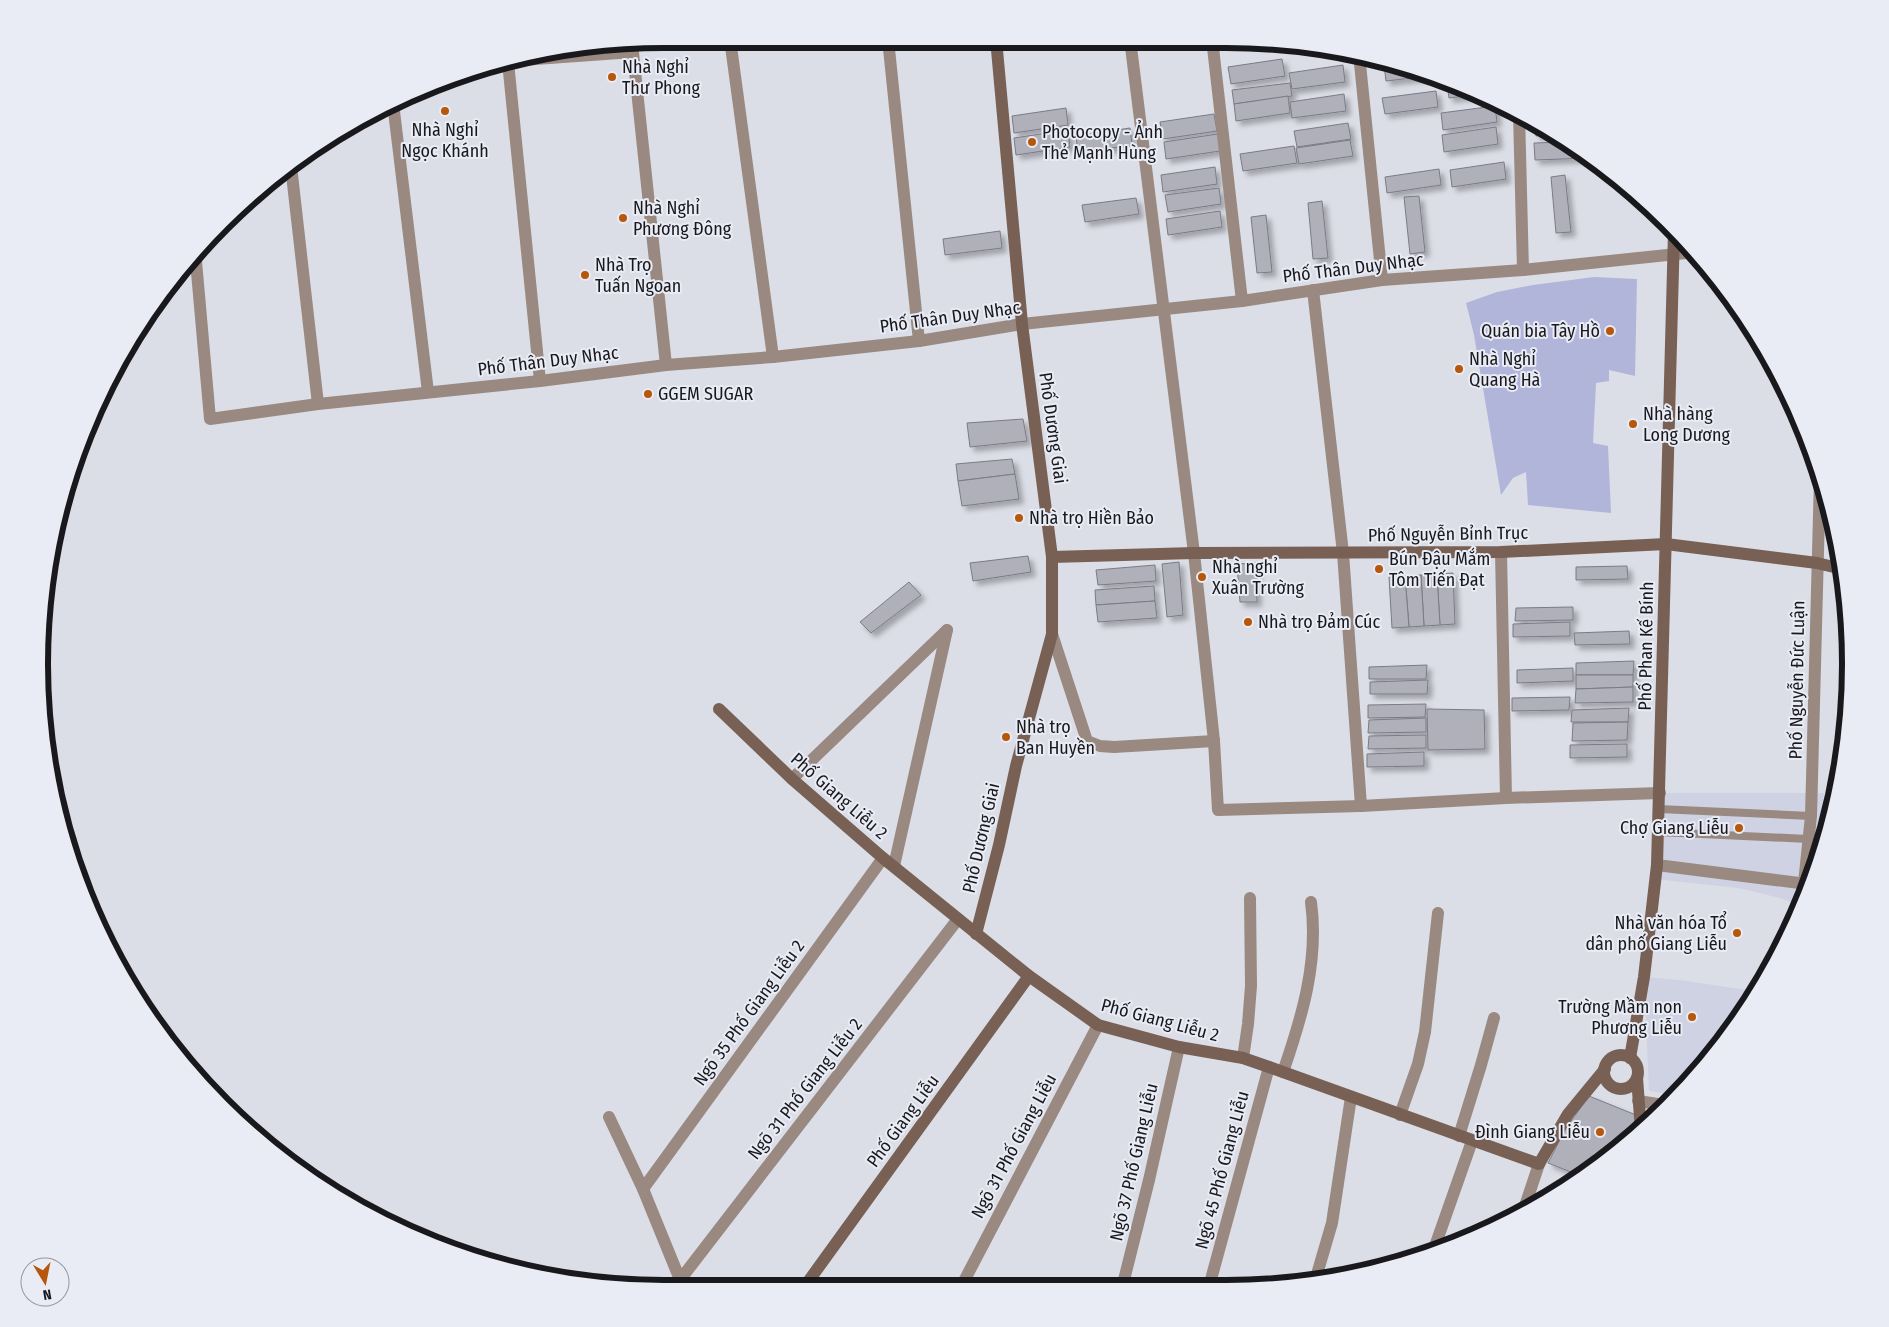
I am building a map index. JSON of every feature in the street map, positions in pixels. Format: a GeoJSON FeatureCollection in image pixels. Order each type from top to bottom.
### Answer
{"type":"FeatureCollection","features":[{"type":"Feature","properties":{"kind":"main road","name":"Phố Dương Giai"},"geometry":{"type":"LineString","coordinates":[[976,934],[999,845],[1016,766],[1052,634],[1052,557],[1022,324],[997,48]]}},
{"type":"Feature","properties":{"kind":"main road","name":"Phố Phan Kế Bính"},"geometry":{"type":"LineString","coordinates":[[1630,1058],[1644,977],[1657,865],[1674,241]]}},
{"type":"Feature","properties":{"kind":"main road","name":"Phố Nguyễn Bỉnh Trục"},"geometry":{"type":"LineString","coordinates":[[1052,557],[1194,553],[1501,552],[1666,544],[1817,563],[1834,567]]}},
{"type":"Feature","properties":{"kind":"main road","name":"Phố Giang Liễu 2"},"geometry":{"type":"LineString","coordinates":[[719,709],[792,779],[883,858],[1029,976],[1098,1025],[1179,1047],[1243,1058],[1269,1066],[1400,1115],[1540,1164]]}},
{"type":"Feature","properties":{"kind":"main road","name":"Phố Giang Liễu"},"geometry":{"type":"LineString","coordinates":[[809,1280],[1029,976]]}},
{"type":"Feature","properties":{"kind":"main road"},"geometry":{"type":"LineString","coordinates":[[1540,1164],[1568,1114],[1605,1069],[1609,1060],[1614,1057],[1630,1058],[1637,1067],[1639,1120]]}},
{"type":"Feature","properties":{"kind":"main road"},"geometry":{"type":"LineString","coordinates":[[1605,1069],[1605,1078],[1615,1088],[1629,1087],[1637,1078]]}},
{"type":"Feature","properties":{"kind":"street"},"geometry":{"type":"LineString","coordinates":[[731,48],[773,357]]}},
{"type":"Feature","properties":{"kind":"street"},"geometry":{"type":"LineString","coordinates":[[889,48],[919,341]]}},
{"type":"Feature","properties":{"kind":"street"},"geometry":{"type":"LineString","coordinates":[[1131,48],[1194,553],[1214,741],[1218,810],[1660,793]]}},
{"type":"Feature","properties":{"kind":"street"},"geometry":{"type":"LineString","coordinates":[[1213,48],[1242,301]]}},
{"type":"Feature","properties":{"kind":"street"},"geometry":{"type":"LineString","coordinates":[[632,49],[666,365]]}},
{"type":"Feature","properties":{"kind":"street"},"geometry":{"type":"LineString","coordinates":[[1360,62],[1382,280]]}},
{"type":"Feature","properties":{"kind":"street"},"geometry":{"type":"LineString","coordinates":[[503,68],[540,381]]}},
{"type":"Feature","properties":{"kind":"street"},"geometry":{"type":"LineString","coordinates":[[394,110],[428,392]]}},
{"type":"Feature","properties":{"kind":"street"},"geometry":{"type":"LineString","coordinates":[[1519,122],[1524,270]]}},
{"type":"Feature","properties":{"kind":"street"},"geometry":{"type":"LineString","coordinates":[[292,173],[318,404]]}},
{"type":"Feature","properties":{"kind":"street","name":"Phố Thân Duy Nhạc"},"geometry":{"type":"LineString","coordinates":[[196,262],[210,419],[318,404],[540,381],[666,365],[773,357],[919,341],[1022,324],[1242,301],[1382,280],[1524,270],[1685,253]]}},
{"type":"Feature","properties":{"kind":"street"},"geometry":{"type":"LineString","coordinates":[[1313,290],[1343,553],[1361,806]]}},
{"type":"Feature","properties":{"kind":"street","name":"Phố Nguyễn Đức Luận"},"geometry":{"type":"LineString","coordinates":[[1807,868],[1811,816],[1819,498]]}},
{"type":"Feature","properties":{"kind":"street"},"geometry":{"type":"LineString","coordinates":[[1501,552],[1506,798]]}},
{"type":"Feature","properties":{"kind":"street"},"geometry":{"type":"LineString","coordinates":[[792,779],[947,630],[894,866]]}},
{"type":"Feature","properties":{"kind":"street"},"geometry":{"type":"LineString","coordinates":[[1052,634],[1087,741],[1100,746],[1114,747],[1214,741]]}},
{"type":"Feature","properties":{"kind":"street","name":"Ngõ 35 Phố Giang Liễu 2"},"geometry":{"type":"LineString","coordinates":[[643,1189],[883,858]]}},
{"type":"Feature","properties":{"kind":"street"},"geometry":{"type":"LineString","coordinates":[[1657,865],[1801,882]]}},
{"type":"Feature","properties":{"kind":"street"},"geometry":{"type":"LineString","coordinates":[[1243,1058],[1251,986],[1250,898]]}},
{"type":"Feature","properties":{"kind":"street"},"geometry":{"type":"LineString","coordinates":[[1283,1072],[1304,1006],[1312,967],[1311,902]]}},
{"type":"Feature","properties":{"kind":"street"},"geometry":{"type":"LineString","coordinates":[[1400,1115],[1418,1064],[1425,1032],[1438,913]]}},
{"type":"Feature","properties":{"kind":"street","name":"Ngõ 31 Phố Giang Liễu 2"},"geometry":{"type":"LineString","coordinates":[[684,1280],[958,919]]}},
{"type":"Feature","properties":{"kind":"street"},"geometry":{"type":"LineString","coordinates":[[1459,1136],[1482,1065],[1494,1018]]}},
{"type":"Feature","properties":{"kind":"street","name":"Ngõ 31 Phố Giang Liễu"},"geometry":{"type":"LineString","coordinates":[[964,1280],[1002,1205],[1098,1025]]}},
{"type":"Feature","properties":{"kind":"street","name":"Ngõ 37 Phố Giang Liễu"},"geometry":{"type":"LineString","coordinates":[[1123,1280],[1149,1180],[1179,1047]]}},
{"type":"Feature","properties":{"kind":"street","name":"Ngõ 45 Phố Giang Liễu"},"geometry":{"type":"LineString","coordinates":[[1211,1280],[1269,1066]]}},
{"type":"Feature","properties":{"kind":"street"},"geometry":{"type":"LineString","coordinates":[[1318,1272],[1332,1223],[1351,1097]]}},
{"type":"Feature","properties":{"kind":"street"},"geometry":{"type":"LineString","coordinates":[[1638,1101],[1656,1104]]}},
{"type":"Feature","properties":{"kind":"street"},"geometry":{"type":"LineString","coordinates":[[609,1117],[643,1189],[681,1280]]}},
{"type":"Feature","properties":{"kind":"street"},"geometry":{"type":"LineString","coordinates":[[1437,1242],[1472,1141]]}},
{"type":"Feature","properties":{"kind":"street"},"geometry":{"type":"LineString","coordinates":[[1527,1201],[1540,1164]]}},
{"type":"Feature","properties":{"kind":"lane"},"geometry":{"type":"LineString","coordinates":[[1659,808],[1811,816]]}},
{"type":"Feature","properties":{"kind":"lane"},"geometry":{"type":"LineString","coordinates":[[1658,832],[1808,839]]}},
{"type":"Feature","properties":{"kind":"shaded area","name":"Chợ Giang Liễu"},"geometry":{"type":"Polygon","coordinates":[[[1660,793],[1824,793],[1820,828],[1793,903],[1738,888],[1655,879],[1660,793]]]}},
{"type":"Feature","properties":{"kind":"shaded area","name":"Trường Mầm non Phương Liễu"},"geometry":{"type":"Polygon","coordinates":[[[1644,977],[1680,980],[1748,990],[1738,1006],[1689,1070],[1666,1094],[1649,1091],[1644,977]]]}},
{"type":"Feature","properties":{"kind":"water"},"geometry":{"type":"Polygon","coordinates":[[[1594,277],[1637,279],[1635,376],[1609,370],[1609,381],[1596,383],[1593,443],[1608,446],[1611,513],[1528,505],[1526,472],[1513,478],[1501,495],[1474,335],[1466,303],[1497,292],[1594,277]]]}},
{"type":"Feature","properties":{"kind":"building"},"geometry":{"type":"Polygon","coordinates":[[[1282,59],[1285,76],[1231,84],[1228,67],[1282,59]]]}},
{"type":"Feature","properties":{"kind":"building"},"geometry":{"type":"Polygon","coordinates":[[[1343,65],[1345,82],[1292,89],[1289,73],[1343,65]]]}},
{"type":"Feature","properties":{"kind":"building"},"geometry":{"type":"Polygon","coordinates":[[[1384,68],[1416,78],[1386,81],[1384,68]]]}},
{"type":"Feature","properties":{"kind":"building"},"geometry":{"type":"Polygon","coordinates":[[[1290,83],[1292,96],[1234,104],[1232,90],[1290,83]]]}},
{"type":"Feature","properties":{"kind":"building"},"geometry":{"type":"Polygon","coordinates":[[[1448,89],[1465,96],[1449,98],[1448,89]]]}},
{"type":"Feature","properties":{"kind":"building"},"geometry":{"type":"Polygon","coordinates":[[[1436,91],[1438,107],[1385,114],[1382,98],[1436,91]]]}},
{"type":"Feature","properties":{"kind":"building"},"geometry":{"type":"Polygon","coordinates":[[[1344,94],[1346,111],[1292,118],[1290,102],[1344,94]]]}},
{"type":"Feature","properties":{"kind":"building"},"geometry":{"type":"Polygon","coordinates":[[[1288,96],[1290,113],[1236,121],[1234,104],[1288,96]]]}},
{"type":"Feature","properties":{"kind":"building"},"geometry":{"type":"Polygon","coordinates":[[[1489,107],[1495,110],[1497,122],[1443,130],[1441,113],[1489,107]]]}},
{"type":"Feature","properties":{"kind":"building"},"geometry":{"type":"Polygon","coordinates":[[[1066,108],[1068,125],[1014,133],[1012,116],[1066,108]]]}},
{"type":"Feature","properties":{"kind":"building"},"geometry":{"type":"Polygon","coordinates":[[[1214,114],[1217,131],[1163,139],[1160,122],[1214,114]]]}},
{"type":"Feature","properties":{"kind":"building"},"geometry":{"type":"Polygon","coordinates":[[[1348,123],[1351,139],[1297,147],[1294,131],[1348,123]]]}},
{"type":"Feature","properties":{"kind":"building"},"geometry":{"type":"Polygon","coordinates":[[[1496,127],[1498,144],[1444,152],[1442,135],[1496,127]]]}},
{"type":"Feature","properties":{"kind":"building"},"geometry":{"type":"Polygon","coordinates":[[[1130,128],[1132,145],[1078,153],[1076,136],[1130,128]]]}},
{"type":"Feature","properties":{"kind":"building"},"geometry":{"type":"Polygon","coordinates":[[[1068,130],[1070,147],[1016,155],[1014,138],[1068,130]]]}},
{"type":"Feature","properties":{"kind":"building"},"geometry":{"type":"Polygon","coordinates":[[[1535,131],[1543,135],[1536,136],[1535,131]]]}},
{"type":"Feature","properties":{"kind":"building"},"geometry":{"type":"Polygon","coordinates":[[[1218,134],[1220,151],[1166,159],[1164,142],[1218,134]]]}},
{"type":"Feature","properties":{"kind":"building"},"geometry":{"type":"Polygon","coordinates":[[[1350,140],[1353,156],[1299,164],[1296,148],[1350,140]]]}},
{"type":"Feature","properties":{"kind":"building"},"geometry":{"type":"Polygon","coordinates":[[[1554,142],[1578,158],[1535,160],[1534,143],[1554,142]]]}},
{"type":"Feature","properties":{"kind":"building"},"geometry":{"type":"Polygon","coordinates":[[[1294,146],[1297,163],[1243,171],[1240,154],[1294,146]]]}},
{"type":"Feature","properties":{"kind":"building"},"geometry":{"type":"Polygon","coordinates":[[[1504,162],[1506,179],[1452,187],[1450,170],[1504,162]]]}},
{"type":"Feature","properties":{"kind":"building"},"geometry":{"type":"Polygon","coordinates":[[[1215,167],[1217,184],[1163,192],[1161,175],[1215,167]]]}},
{"type":"Feature","properties":{"kind":"building"},"geometry":{"type":"Polygon","coordinates":[[[1439,169],[1441,185],[1387,193],[1385,177],[1439,169]]]}},
{"type":"Feature","properties":{"kind":"building"},"geometry":{"type":"Polygon","coordinates":[[[1565,175],[1571,232],[1556,233],[1551,177],[1565,175]]]}},
{"type":"Feature","properties":{"kind":"building"},"geometry":{"type":"Polygon","coordinates":[[[1219,188],[1221,204],[1168,212],[1165,195],[1219,188]]]}},
{"type":"Feature","properties":{"kind":"building"},"geometry":{"type":"Polygon","coordinates":[[[1419,196],[1425,252],[1410,254],[1404,197],[1419,196]]]}},
{"type":"Feature","properties":{"kind":"building"},"geometry":{"type":"Polygon","coordinates":[[[1136,198],[1139,214],[1085,222],[1082,205],[1136,198]]]}},
{"type":"Feature","properties":{"kind":"building"},"geometry":{"type":"Polygon","coordinates":[[[1322,201],[1328,258],[1313,259],[1308,203],[1322,201]]]}},
{"type":"Feature","properties":{"kind":"building"},"geometry":{"type":"Polygon","coordinates":[[[1220,211],[1222,227],[1168,235],[1166,219],[1220,211]]]}},
{"type":"Feature","properties":{"kind":"building"},"geometry":{"type":"Polygon","coordinates":[[[1266,215],[1272,272],[1257,273],[1251,217],[1266,215]]]}},
{"type":"Feature","properties":{"kind":"building"},"geometry":{"type":"Polygon","coordinates":[[[1000,231],[1002,248],[945,255],[943,239],[1000,231]]]}},
{"type":"Feature","properties":{"kind":"building"},"geometry":{"type":"Polygon","coordinates":[[[1023,419],[1027,441],[970,447],[967,423],[1023,419]]]}},
{"type":"Feature","properties":{"kind":"building"},"geometry":{"type":"Polygon","coordinates":[[[1012,459],[1015,474],[958,481],[956,464],[1012,459]]]}},
{"type":"Feature","properties":{"kind":"building"},"geometry":{"type":"Polygon","coordinates":[[[1015,474],[1019,499],[962,506],[958,481],[1015,474]]]}},
{"type":"Feature","properties":{"kind":"building"},"geometry":{"type":"Polygon","coordinates":[[[1028,556],[1031,572],[973,581],[970,563],[1028,556]]]}},
{"type":"Feature","properties":{"kind":"building"},"geometry":{"type":"Polygon","coordinates":[[[1179,562],[1183,615],[1167,617],[1162,564],[1179,562]]]}},
{"type":"Feature","properties":{"kind":"building"},"geometry":{"type":"Polygon","coordinates":[[[1256,563],[1257,602],[1240,602],[1237,564],[1256,563]]]}},
{"type":"Feature","properties":{"kind":"building"},"geometry":{"type":"Polygon","coordinates":[[[1155,565],[1156,581],[1098,585],[1096,570],[1155,565]]]}},
{"type":"Feature","properties":{"kind":"building"},"geometry":{"type":"Polygon","coordinates":[[[1627,566],[1628,579],[1576,580],[1576,567],[1627,566]]]}},
{"type":"Feature","properties":{"kind":"building"},"geometry":{"type":"Polygon","coordinates":[[[1453,573],[1455,624],[1440,625],[1437,574],[1453,573]]]}},
{"type":"Feature","properties":{"kind":"building"},"geometry":{"type":"Polygon","coordinates":[[[1437,574],[1440,625],[1424,626],[1421,575],[1437,574]]]}},
{"type":"Feature","properties":{"kind":"building"},"geometry":{"type":"Polygon","coordinates":[[[1421,575],[1424,626],[1409,627],[1405,576],[1421,575]]]}},
{"type":"Feature","properties":{"kind":"building"},"geometry":{"type":"Polygon","coordinates":[[[1405,576],[1409,627],[1392,628],[1389,577],[1405,576]]]}},
{"type":"Feature","properties":{"kind":"building"},"geometry":{"type":"Polygon","coordinates":[[[909,582],[921,595],[871,633],[860,622],[909,582]]]}},
{"type":"Feature","properties":{"kind":"building"},"geometry":{"type":"Polygon","coordinates":[[[1154,586],[1155,601],[1096,605],[1095,590],[1154,586]]]}},
{"type":"Feature","properties":{"kind":"building"},"geometry":{"type":"Polygon","coordinates":[[[1155,601],[1157,618],[1098,622],[1096,605],[1155,601]]]}},
{"type":"Feature","properties":{"kind":"building"},"geometry":{"type":"Polygon","coordinates":[[[1573,607],[1573,620],[1515,621],[1516,608],[1573,607]]]}},
{"type":"Feature","properties":{"kind":"building"},"geometry":{"type":"Polygon","coordinates":[[[1570,622],[1570,636],[1513,637],[1513,624],[1570,622]]]}},
{"type":"Feature","properties":{"kind":"building"},"geometry":{"type":"Polygon","coordinates":[[[1629,631],[1630,644],[1575,645],[1574,633],[1629,631]]]}},
{"type":"Feature","properties":{"kind":"building"},"geometry":{"type":"Polygon","coordinates":[[[1634,661],[1633,675],[1576,675],[1576,663],[1634,661]]]}},
{"type":"Feature","properties":{"kind":"building"},"geometry":{"type":"Polygon","coordinates":[[[1427,665],[1426,679],[1369,679],[1369,667],[1427,665]]]}},
{"type":"Feature","properties":{"kind":"building"},"geometry":{"type":"Polygon","coordinates":[[[1573,668],[1573,681],[1517,683],[1517,670],[1573,668]]]}},
{"type":"Feature","properties":{"kind":"building"},"geometry":{"type":"Polygon","coordinates":[[[1576,675],[1633,675],[1633,687],[1576,689],[1576,675]]]}},
{"type":"Feature","properties":{"kind":"building"},"geometry":{"type":"Polygon","coordinates":[[[1428,680],[1427,694],[1370,694],[1370,682],[1428,680]]]}},
{"type":"Feature","properties":{"kind":"building"},"geometry":{"type":"Polygon","coordinates":[[[1633,687],[1633,702],[1575,703],[1576,689],[1633,687]]]}},
{"type":"Feature","properties":{"kind":"building"},"geometry":{"type":"Polygon","coordinates":[[[1570,697],[1569,710],[1512,711],[1512,698],[1570,697]]]}},
{"type":"Feature","properties":{"kind":"building"},"geometry":{"type":"Polygon","coordinates":[[[1426,704],[1425,717],[1368,718],[1368,705],[1426,704]]]}},
{"type":"Feature","properties":{"kind":"building"},"geometry":{"type":"Polygon","coordinates":[[[1629,708],[1628,722],[1571,722],[1572,710],[1629,708]]]}},
{"type":"Feature","properties":{"kind":"building"},"geometry":{"type":"Polygon","coordinates":[[[1427,709],[1484,710],[1485,749],[1428,750],[1427,709]]]}},
{"type":"Feature","properties":{"kind":"building"},"geometry":{"type":"Polygon","coordinates":[[[1426,718],[1426,732],[1368,733],[1369,720],[1426,718]]]}},
{"type":"Feature","properties":{"kind":"building"},"geometry":{"type":"Polygon","coordinates":[[[1628,722],[1627,740],[1572,741],[1573,723],[1628,722]]]}},
{"type":"Feature","properties":{"kind":"building"},"geometry":{"type":"Polygon","coordinates":[[[1426,735],[1426,748],[1368,749],[1369,736],[1426,735]]]}},
{"type":"Feature","properties":{"kind":"building"},"geometry":{"type":"Polygon","coordinates":[[[1627,744],[1627,757],[1570,758],[1570,745],[1627,744]]]}},
{"type":"Feature","properties":{"kind":"building"},"geometry":{"type":"Polygon","coordinates":[[[1424,752],[1424,766],[1367,767],[1367,754],[1424,752]]]}},
{"type":"Feature","properties":{"kind":"building","name":"Đình Giang Liễu"},"geometry":{"type":"Polygon","coordinates":[[[1589,1096],[1636,1115],[1636,1124],[1632,1127],[1572,1173],[1548,1163],[1566,1128],[1589,1096]]]}},
{"type":"Feature","properties":{"kind":"place","name":"Nhà Nghỉ Thư Phong"},"geometry":{"type":"Point","coordinates":[612,77]}},
{"type":"Feature","properties":{"kind":"place","name":"Nhà Nghỉ Ngọc Khánh"},"geometry":{"type":"Point","coordinates":[445,111]}},
{"type":"Feature","properties":{"kind":"place","name":"Photocopy - Ảnh Thẻ Mạnh Hùng"},"geometry":{"type":"Point","coordinates":[1032,142]}},
{"type":"Feature","properties":{"kind":"place","name":"Nhà Nghỉ Phương Đông"},"geometry":{"type":"Point","coordinates":[623,218]}},
{"type":"Feature","properties":{"kind":"place","name":"Nhà Trọ Tuấn Ngoan"},"geometry":{"type":"Point","coordinates":[585,275]}},
{"type":"Feature","properties":{"kind":"place","name":"Quán bia Tây Hồ"},"geometry":{"type":"Point","coordinates":[1610,331]}},
{"type":"Feature","properties":{"kind":"place","name":"Nhà Nghỉ Quang Hà"},"geometry":{"type":"Point","coordinates":[1459,369]}},
{"type":"Feature","properties":{"kind":"place","name":"GGEM SUGAR"},"geometry":{"type":"Point","coordinates":[648,394]}},
{"type":"Feature","properties":{"kind":"place","name":"Nhà hàng Long Dương"},"geometry":{"type":"Point","coordinates":[1633,424]}},
{"type":"Feature","properties":{"kind":"place","name":"Nhà trọ Hiền Bảo"},"geometry":{"type":"Point","coordinates":[1019,518]}},
{"type":"Feature","properties":{"kind":"place","name":"Bún Đậu Mắm Tôm Tiến Đạt"},"geometry":{"type":"Point","coordinates":[1379,569]}},
{"type":"Feature","properties":{"kind":"place","name":"Nhà nghỉ Xuân Trường"},"geometry":{"type":"Point","coordinates":[1202,577]}},
{"type":"Feature","properties":{"kind":"place","name":"Nhà trọ Đảm Cúc"},"geometry":{"type":"Point","coordinates":[1248,622]}},
{"type":"Feature","properties":{"kind":"place","name":"Nhà trọ Ban Huyền"},"geometry":{"type":"Point","coordinates":[1006,737]}},
{"type":"Feature","properties":{"kind":"place","name":"Chợ Giang Liễu"},"geometry":{"type":"Point","coordinates":[1739,828]}},
{"type":"Feature","properties":{"kind":"place","name":"Nhà văn hóa Tổ dân phố Giang Liễu"},"geometry":{"type":"Point","coordinates":[1737,933]}},
{"type":"Feature","properties":{"kind":"place","name":"Trường Mầm non Phương Liễu"},"geometry":{"type":"Point","coordinates":[1692,1017]}},
{"type":"Feature","properties":{"kind":"place","name":"Đình Giang Liễu"},"geometry":{"type":"Point","coordinates":[1600,1132]}}]}
